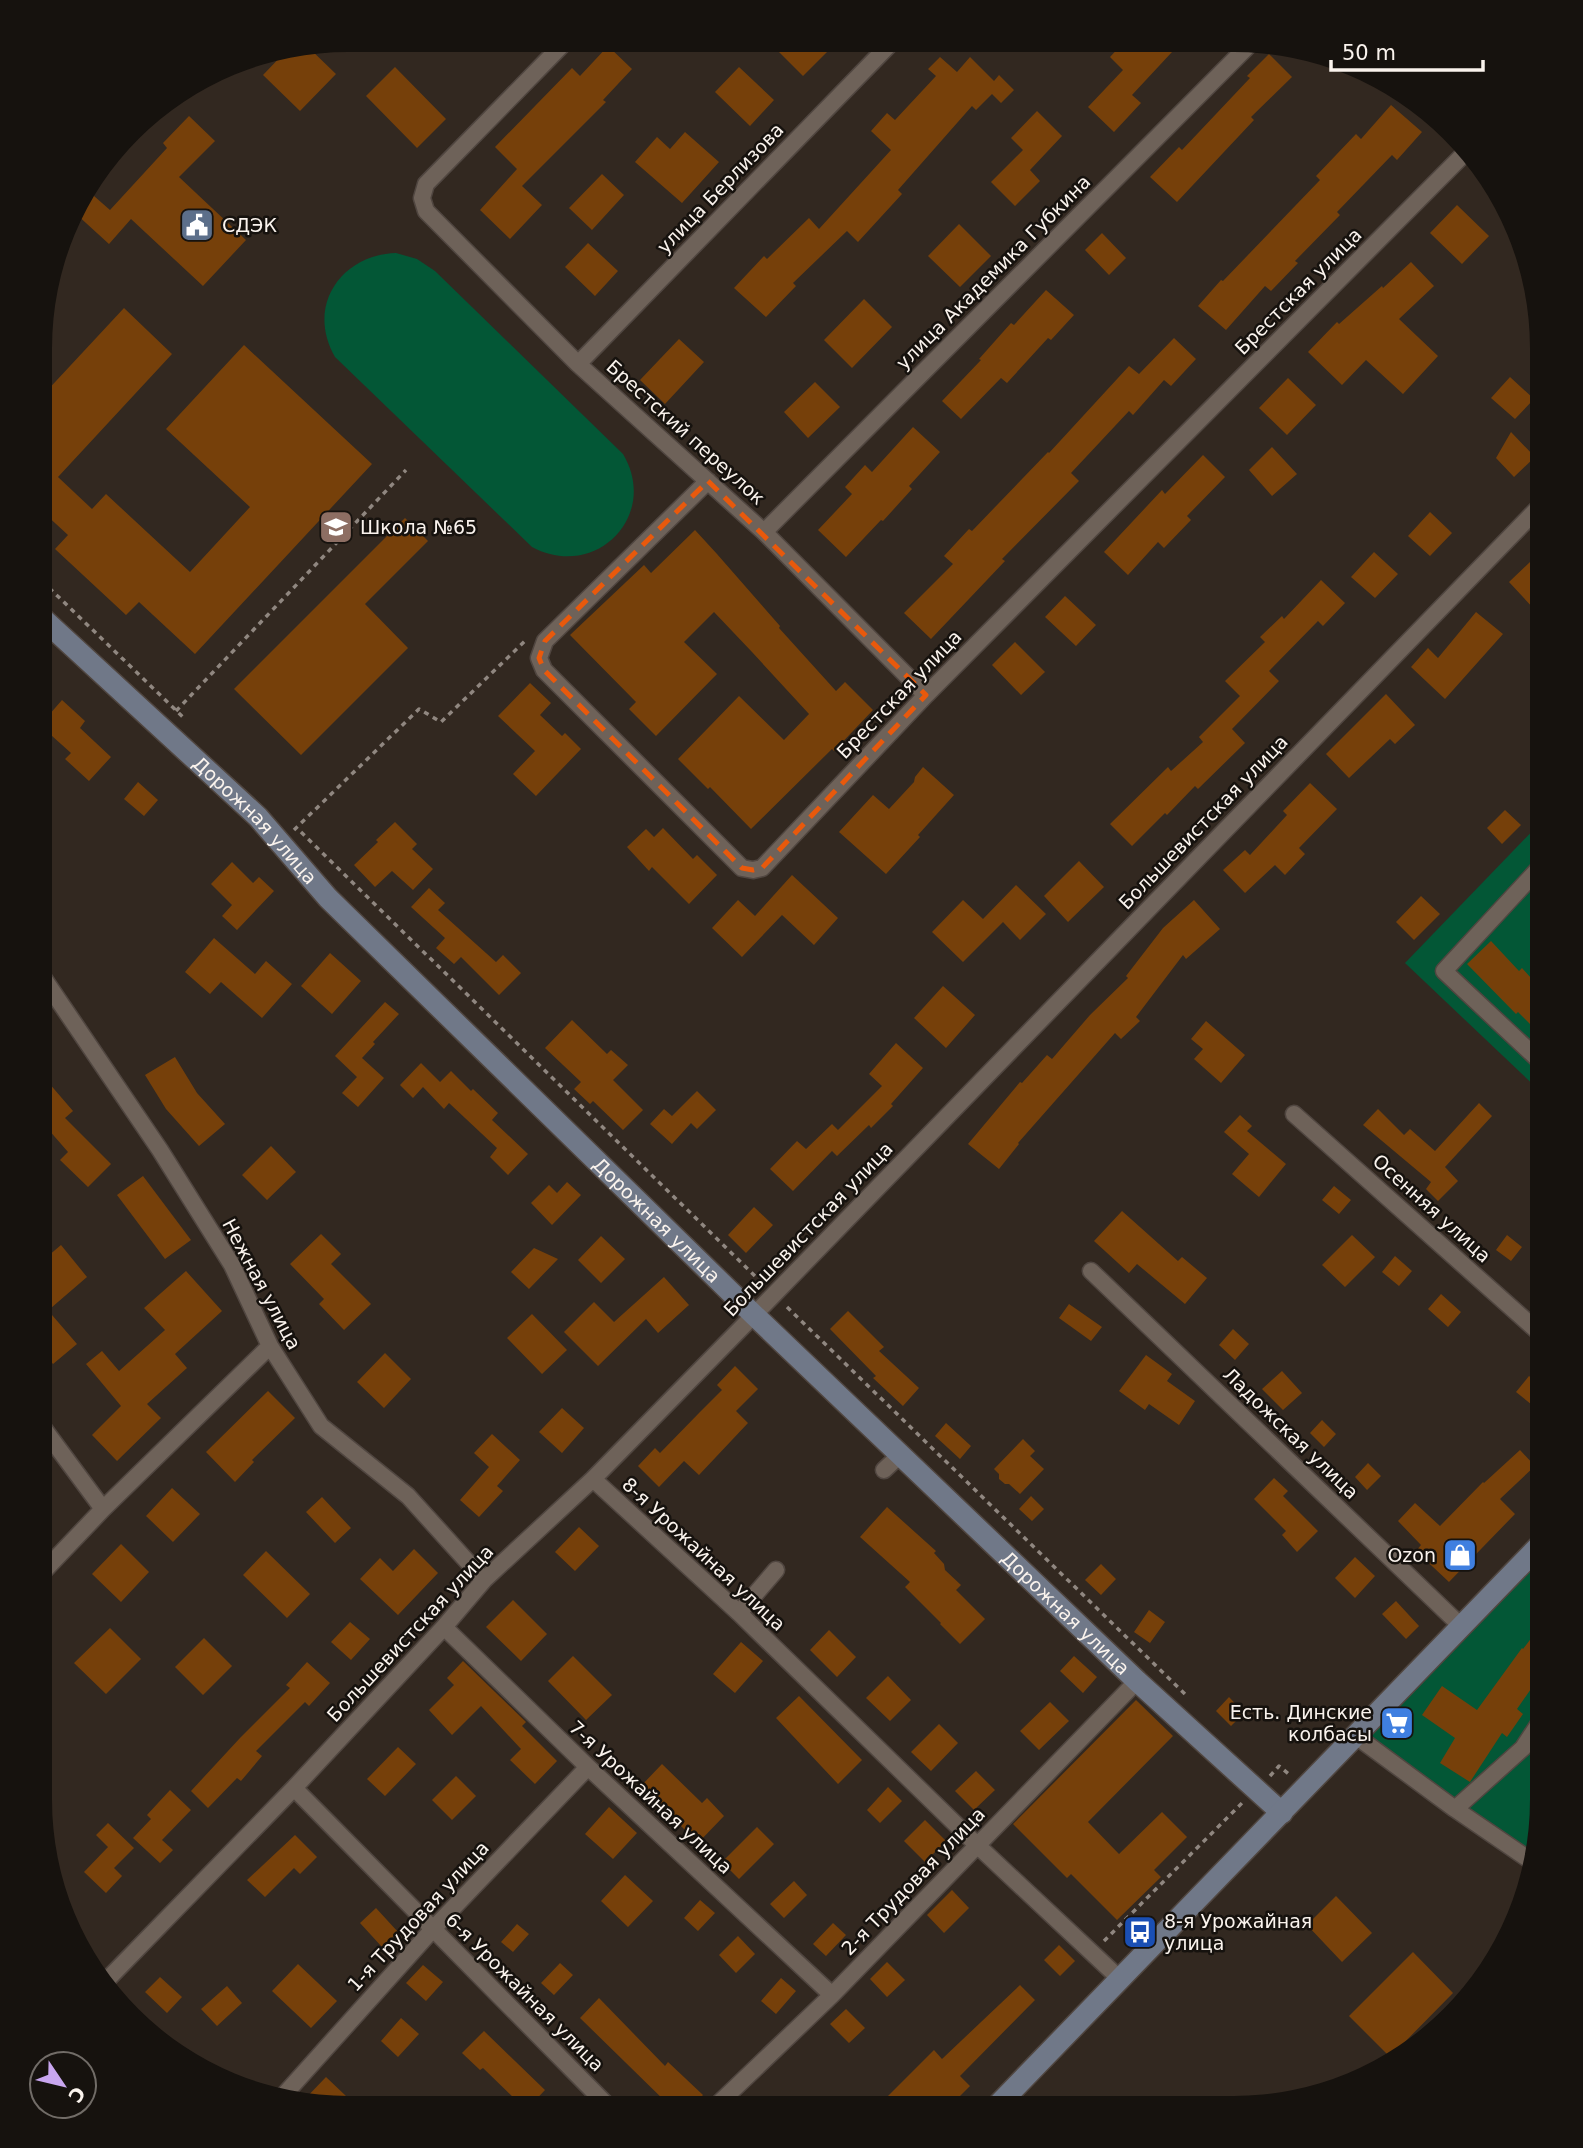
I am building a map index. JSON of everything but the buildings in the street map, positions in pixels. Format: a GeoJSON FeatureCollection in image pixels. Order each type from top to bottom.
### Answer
{"type":"FeatureCollection","features":[{"type":"Feature","properties":{"kind":"street","name":"Брестский переулок"},"geometry":{"type":"LineString","coordinates":[[555,52],[426,184],[422,198],[426,211],[579,364],[764,532],[926,695]]}},
{"type":"Feature","properties":{"kind":"street","name":"улица Берлизова"},"geometry":{"type":"LineString","coordinates":[[579,364],[882,52]]}},
{"type":"Feature","properties":{"kind":"street","name":"улица Академика Губкина"},"geometry":{"type":"LineString","coordinates":[[764,532],[1242,52]]}},
{"type":"Feature","properties":{"kind":"street","name":"Брестская улица"},"geometry":{"type":"LineString","coordinates":[[708,481],[545,641],[539,658],[544,670],[742,868],[752,870],[762,868],[926,695],[1461,157]]}},
{"type":"Feature","properties":{"kind":"street","name":"Большевистская улица"},"geometry":{"type":"LineString","coordinates":[[111,1975],[294,1788],[444,1627],[484,1580],[593,1479],[774,1295],[1530,516]]}},
{"type":"Feature","properties":{"kind":"street","name":"Дорожная улица"},"geometry":{"type":"LineString","coordinates":[[52,627],[258,817],[328,898],[754,1315],[1137,1681],[1282,1812]]}},
{"type":"Feature","properties":{"kind":"street"},"geometry":{"type":"LineString","coordinates":[[1530,877],[1444,971],[1530,1052]]}},
{"type":"Feature","properties":{"kind":"street","name":"Нежная улица"},"geometry":{"type":"LineString","coordinates":[[52,991],[160,1150],[232,1265],[270,1346],[321,1426],[408,1496],[484,1580]]}},
{"type":"Feature","properties":{"kind":"street","name":"Осенняя улица"},"geometry":{"type":"LineString","coordinates":[[1294,1114],[1530,1324]]}},
{"type":"Feature","properties":{"kind":"street","name":"Ладожская улица"},"geometry":{"type":"LineString","coordinates":[[1091,1271],[1461,1626]]}},
{"type":"Feature","properties":{"kind":"street"},"geometry":{"type":"LineString","coordinates":[[52,1562],[270,1346]]}},
{"type":"Feature","properties":{"kind":"street"},"geometry":{"type":"LineString","coordinates":[[52,1440],[103,1509]]}},
{"type":"Feature","properties":{"kind":"street"},"geometry":{"type":"LineString","coordinates":[[884,1470],[900,1455]]}},
{"type":"Feature","properties":{"kind":"street","name":"8-я Урожайная улица"},"geometry":{"type":"LineString","coordinates":[[593,1479],[739,1614],[976,1845],[1120,1979]]}},
{"type":"Feature","properties":{"kind":"street"},"geometry":{"type":"LineString","coordinates":[[1008,2095],[1530,1555]]}},
{"type":"Feature","properties":{"kind":"street"},"geometry":{"type":"LineString","coordinates":[[739,1614],[776,1570]]}},
{"type":"Feature","properties":{"kind":"street","name":"7-я Урожайная улица"},"geometry":{"type":"LineString","coordinates":[[444,1627],[587,1767],[832,1995]]}},
{"type":"Feature","properties":{"kind":"street","name":"2-я Трудовая улица"},"geometry":{"type":"LineString","coordinates":[[727,2095],[832,1995],[1137,1681]]}},
{"type":"Feature","properties":{"kind":"street"},"geometry":{"type":"LineString","coordinates":[[1356,1736],[1525,1857]]}},
{"type":"Feature","properties":{"kind":"street"},"geometry":{"type":"LineString","coordinates":[[1455,1809],[1523,1748],[1530,1737]]}},
{"type":"Feature","properties":{"kind":"street","name":"1-я Трудовая улица"},"geometry":{"type":"LineString","coordinates":[[288,2089],[433,1929],[587,1767]]}},
{"type":"Feature","properties":{"kind":"street","name":"6-я Урожайная улица"},"geometry":{"type":"LineString","coordinates":[[294,1788],[597,2095]]}},
{"type":"Feature","properties":{"kind":"path"},"geometry":{"type":"LineString","coordinates":[[160,727],[406,470]]}},
{"type":"Feature","properties":{"kind":"path"},"geometry":{"type":"LineString","coordinates":[[52,589],[187,720]]}},
{"type":"Feature","properties":{"kind":"path"},"geometry":{"type":"LineString","coordinates":[[280,843],[419,709],[441,722],[530,636]]}},
{"type":"Feature","properties":{"kind":"path"},"geometry":{"type":"LineString","coordinates":[[296,828],[1190,1699]]}},
{"type":"Feature","properties":{"kind":"path"},"geometry":{"type":"LineString","coordinates":[[1092,1952],[1279,1766]]}},
{"type":"Feature","properties":{"kind":"highlighted area"},"geometry":{"type":"Polygon","coordinates":[[[708,481],[926,695],[762,868],[753,870],[742,868],[544,670],[539,658],[545,641],[708,481]]]}},
{"type":"Feature","properties":{"kind":"green space"},"geometry":{"type":"Polygon","coordinates":[[[396,253],[417,259],[435,271],[623,454],[632,477],[633,499],[627,520],[615,536],[598,549],[578,556],[556,555],[532,547],[335,357],[327,338],[324,320],[334,287],[344,274],[359,263],[376,256],[396,253]]]}},
{"type":"Feature","properties":{"kind":"green space"},"geometry":{"type":"Polygon","coordinates":[[[1530,833],[1530,1082],[1405,963],[1530,833]]]}},
{"type":"Feature","properties":{"kind":"green space"},"geometry":{"type":"Polygon","coordinates":[[[1530,1555],[1530,1819],[1525,1857],[1356,1736],[1530,1555]]]}},
{"type":"Feature","properties":{"kind":"place","name":"СДЭК"},"geometry":{"type":"Point","coordinates":[197,225]}},
{"type":"Feature","properties":{"kind":"place","name":"Школа №65"},"geometry":{"type":"Point","coordinates":[336,527]}},
{"type":"Feature","properties":{"kind":"place","name":"Ozon"},"geometry":{"type":"Point","coordinates":[1460,1555]}},
{"type":"Feature","properties":{"kind":"place","name":"Есть. Динские колбасы"},"geometry":{"type":"Point","coordinates":[1397,1723]}},
{"type":"Feature","properties":{"kind":"place","name":"8-я Урожайная улица"},"geometry":{"type":"Point","coordinates":[1140,1932]}}]}
